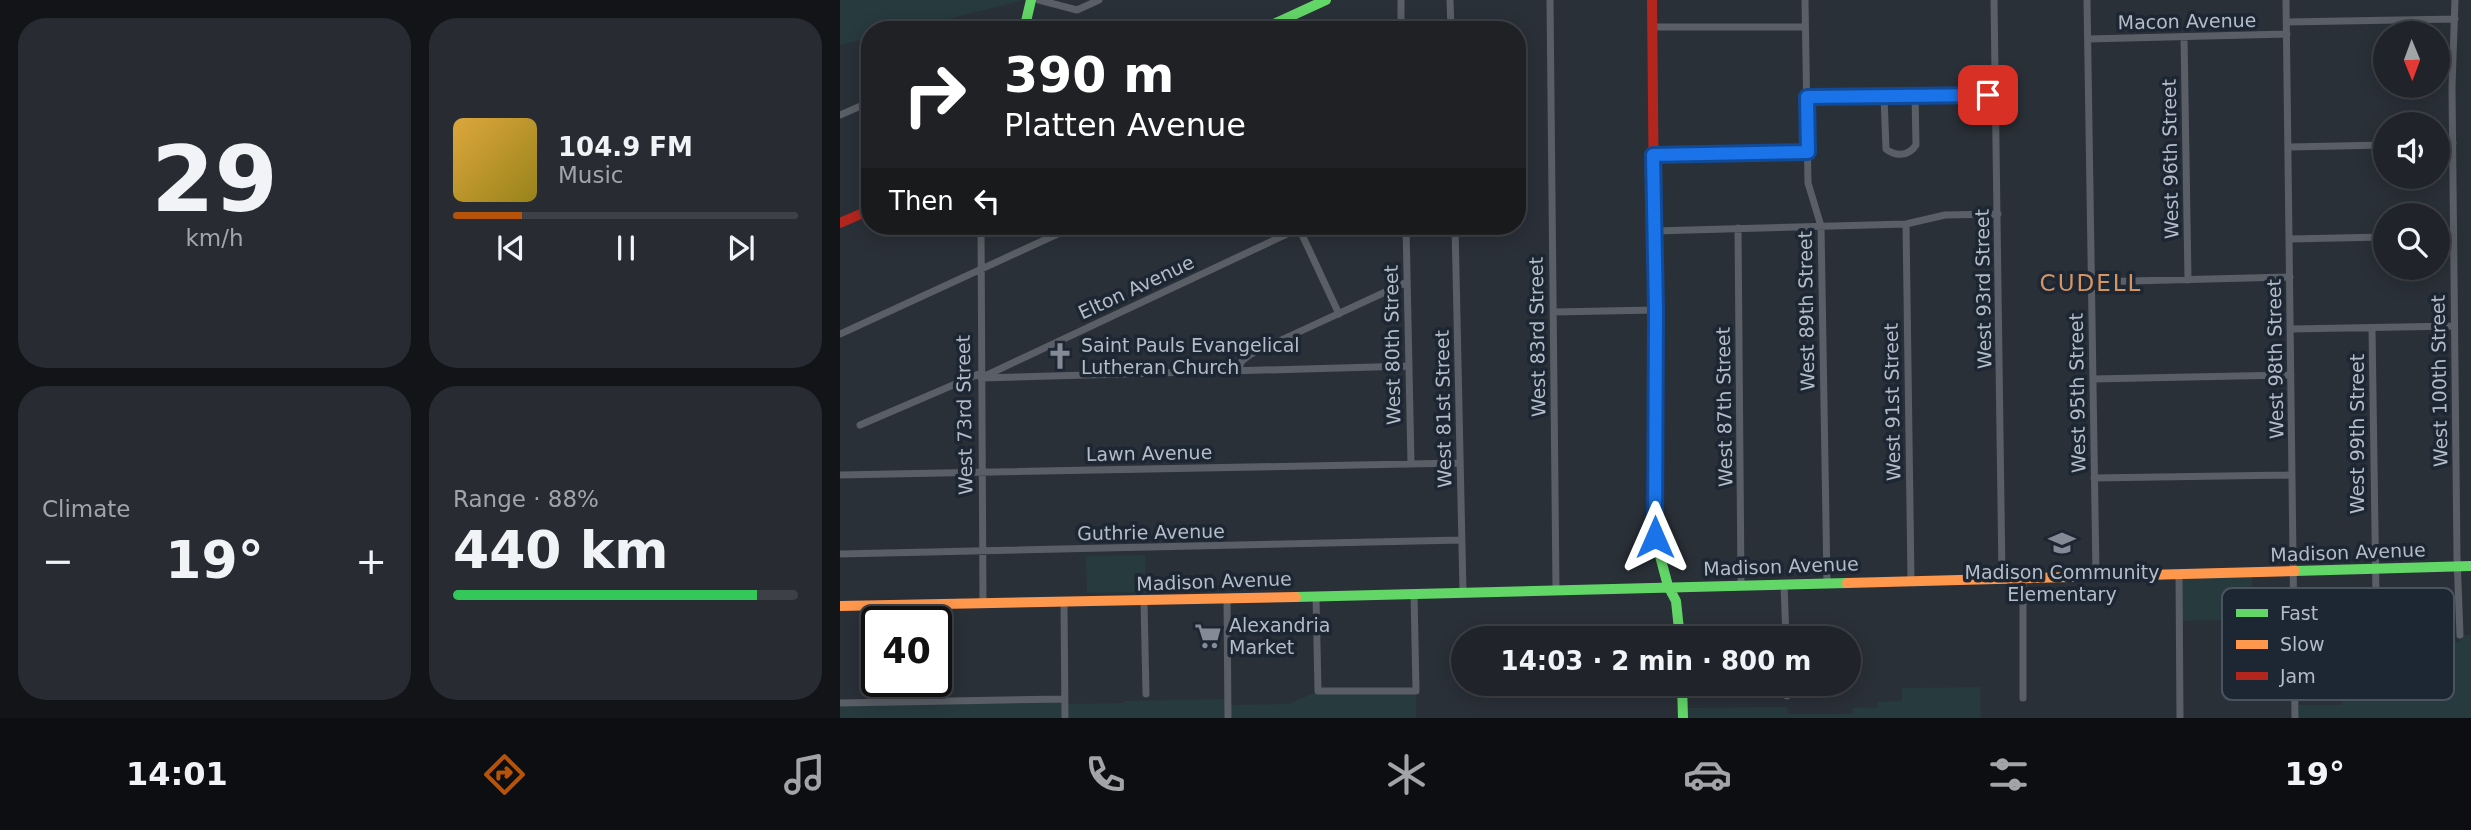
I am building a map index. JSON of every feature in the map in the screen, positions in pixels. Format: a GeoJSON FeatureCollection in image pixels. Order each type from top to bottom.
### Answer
{"type":"FeatureCollection","features":[{"type":"Feature","properties":{"kind":"street"},"geometry":{"type":"LineString","coordinates":[[1026,21],[1031,0]]}},
{"type":"Feature","properties":{"kind":"street"},"geometry":{"type":"LineString","coordinates":[[1039,0],[1077,10],[1099,0]]}},
{"type":"Feature","properties":{"kind":"street"},"geometry":{"type":"LineString","coordinates":[[1280,21],[1326,0]]}},
{"type":"Feature","properties":{"kind":"street"},"geometry":{"type":"LineString","coordinates":[[1401,0],[1401,21]]}},
{"type":"Feature","properties":{"kind":"street"},"geometry":{"type":"LineString","coordinates":[[1450,0],[1451,21]]}},
{"type":"Feature","properties":{"kind":"street","name":"West 83rd Street"},"geometry":{"type":"LineString","coordinates":[[1550,0],[1556,589]]}},
{"type":"Feature","properties":{"kind":"street"},"geometry":{"type":"LineString","coordinates":[[1652,0],[1656,310],[1655,537],[1668,586],[1676,601],[1679,626]]}},
{"type":"Feature","properties":{"kind":"street","name":"West 89th Street"},"geometry":{"type":"LineString","coordinates":[[1805,0],[1808,183],[1821,226],[1827,582]]}},
{"type":"Feature","properties":{"kind":"street","name":"West 93rd Street"},"geometry":{"type":"LineString","coordinates":[[1994,0],[2002,577]]}},
{"type":"Feature","properties":{"kind":"street","name":"West 95th Street"},"geometry":{"type":"LineString","coordinates":[[2087,0],[2096,575]]}},
{"type":"Feature","properties":{"kind":"street","name":"West 98th Street"},"geometry":{"type":"LineString","coordinates":[[2287,0],[2293,588]]}},
{"type":"Feature","properties":{"kind":"street","name":"West 100th Street"},"geometry":{"type":"LineString","coordinates":[[2455,0],[2452,143],[2460,635]]}},
{"type":"Feature","properties":{"kind":"street"},"geometry":{"type":"LineString","coordinates":[[2287,22],[2455,19]]}},
{"type":"Feature","properties":{"kind":"street"},"geometry":{"type":"LineString","coordinates":[[1652,27],[1805,27]]}},
{"type":"Feature","properties":{"kind":"street","name":"Macon Avenue"},"geometry":{"type":"LineString","coordinates":[[2088,39],[2287,34]]}},
{"type":"Feature","properties":{"kind":"street","name":"West 96th Street"},"geometry":{"type":"LineString","coordinates":[[2183,37],[2188,280]]}},
{"type":"Feature","properties":{"kind":"street"},"geometry":{"type":"LineString","coordinates":[[1807,97],[1995,94]]}},
{"type":"Feature","properties":{"kind":"street"},"geometry":{"type":"LineString","coordinates":[[1884,96],[1886,149],[1900,154],[1908,153],[1916,145],[1915,95]]}},
{"type":"Feature","properties":{"kind":"street"},"geometry":{"type":"LineString","coordinates":[[840,115],[861,106]]}},
{"type":"Feature","properties":{"kind":"street"},"geometry":{"type":"LineString","coordinates":[[2289,147],[2373,145]]}},
{"type":"Feature","properties":{"kind":"street"},"geometry":{"type":"LineString","coordinates":[[1653,155],[1808,152]]}},
{"type":"Feature","properties":{"kind":"street"},"geometry":{"type":"LineString","coordinates":[[840,223],[861,214]]}},
{"type":"Feature","properties":{"kind":"street"},"geometry":{"type":"LineString","coordinates":[[1654,231],[1906,224],[1945,215],[1997,214]]}},
{"type":"Feature","properties":{"kind":"street","name":"West 91st Street"},"geometry":{"type":"LineString","coordinates":[[1906,224],[1910,580]]}},
{"type":"Feature","properties":{"kind":"street","name":"West 87th Street"},"geometry":{"type":"LineString","coordinates":[[1738,228],[1741,584]]}},
{"type":"Feature","properties":{"kind":"street","name":"West 73rd Street"},"geometry":{"type":"LineString","coordinates":[[981,235],[983,603]]}},
{"type":"Feature","properties":{"kind":"street"},"geometry":{"type":"LineString","coordinates":[[840,334],[1055,235]]}},
{"type":"Feature","properties":{"kind":"street","name":"Elton Avenue"},"geometry":{"type":"LineString","coordinates":[[860,425],[981,375],[1284,235]]}},
{"type":"Feature","properties":{"kind":"street"},"geometry":{"type":"LineString","coordinates":[[1304,235],[1339,314]]}},
{"type":"Feature","properties":{"kind":"street","name":"West 80th Street"},"geometry":{"type":"LineString","coordinates":[[1406,235],[1411,463]]}},
{"type":"Feature","properties":{"kind":"street","name":"West 81st Street"},"geometry":{"type":"LineString","coordinates":[[1455,235],[1464,592]]}},
{"type":"Feature","properties":{"kind":"street"},"geometry":{"type":"LineString","coordinates":[[2289,239],[2373,237]]}},
{"type":"Feature","properties":{"kind":"street"},"geometry":{"type":"LineString","coordinates":[[2091,282],[2290,277]]}},
{"type":"Feature","properties":{"kind":"street"},"geometry":{"type":"LineString","coordinates":[[1238,369],[1242,361],[1251,354],[1407,282]]}},
{"type":"Feature","properties":{"kind":"street"},"geometry":{"type":"LineString","coordinates":[[1553,312],[1656,310]]}},
{"type":"Feature","properties":{"kind":"street"},"geometry":{"type":"LineString","coordinates":[[2292,329],[2454,326]]}},
{"type":"Feature","properties":{"kind":"street","name":"West 99th Street"},"geometry":{"type":"LineString","coordinates":[[2372,328],[2375,588]]}},
{"type":"Feature","properties":{"kind":"street"},"geometry":{"type":"LineString","coordinates":[[981,375],[1409,366]]}},
{"type":"Feature","properties":{"kind":"street"},"geometry":{"type":"LineString","coordinates":[[2092,379],[2291,375]]}},
{"type":"Feature","properties":{"kind":"street","name":"Lawn Avenue"},"geometry":{"type":"LineString","coordinates":[[840,475],[1459,463]]}},
{"type":"Feature","properties":{"kind":"street"},"geometry":{"type":"LineString","coordinates":[[2094,478],[2292,475]]}},
{"type":"Feature","properties":{"kind":"street","name":"Guthrie Avenue"},"geometry":{"type":"LineString","coordinates":[[840,554],[1462,540]]}},
{"type":"Feature","properties":{"kind":"street","name":"Madison Avenue"},"geometry":{"type":"LineString","coordinates":[[840,606],[1227,599],[2471,566]]}},
{"type":"Feature","properties":{"kind":"street"},"geometry":{"type":"LineString","coordinates":[[2179,574],[2180,718]]}},
{"type":"Feature","properties":{"kind":"street"},"geometry":{"type":"LineString","coordinates":[[2023,577],[2023,698]]}},
{"type":"Feature","properties":{"kind":"street"},"geometry":{"type":"LineString","coordinates":[[1784,584],[1786,626]]}},
{"type":"Feature","properties":{"kind":"street"},"geometry":{"type":"LineString","coordinates":[[1316,596],[1318,691],[1416,691],[1414,593]]}},
{"type":"Feature","properties":{"kind":"street"},"geometry":{"type":"LineString","coordinates":[[1227,599],[1227,718]]}},
{"type":"Feature","properties":{"kind":"street"},"geometry":{"type":"LineString","coordinates":[[1144,601],[1146,694]]}},
{"type":"Feature","properties":{"kind":"street"},"geometry":{"type":"LineString","coordinates":[[1064,602],[1065,716]]}},
{"type":"Feature","properties":{"kind":"street"},"geometry":{"type":"LineString","coordinates":[[840,703],[1064,699]]}},
{"type":"Feature","properties":{"kind":"street","name":"West 98th Street"},"geometry":{"type":"LineString","coordinates":[[2295,700],[2295,718]]}},
{"type":"Feature","properties":{"kind":"green space"},"geometry":{"type":"Polygon","coordinates":[[[840,0],[1024,0],[940,21],[861,21],[861,40],[840,45],[840,0]]]}},
{"type":"Feature","properties":{"kind":"green space"},"geometry":{"type":"Polygon","coordinates":[[[1145,555],[1146,592],[1087,593],[1086,556],[1145,555]]]}},
{"type":"Feature","properties":{"kind":"green space"},"geometry":{"type":"Polygon","coordinates":[[[2252,572],[2252,588],[2222,588],[2222,620],[2179,621],[2179,574],[2252,572]]]}},
{"type":"Feature","properties":{"kind":"green space"},"geometry":{"type":"Polygon","coordinates":[[[2460,635],[2471,635],[2471,718],[2295,718],[2295,705],[2341,705],[2342,700],[2454,700],[2454,642],[2460,642],[2460,635]]]}},
{"type":"Feature","properties":{"kind":"green space"},"geometry":{"type":"Polygon","coordinates":[[[1980,687],[1981,718],[1683,718],[1683,708],[1787,707],[1788,714],[1852,714],[1853,708],[1878,708],[1878,702],[1902,701],[1902,688],[1980,687]]]}},
{"type":"Feature","properties":{"kind":"green space"},"geometry":{"type":"Polygon","coordinates":[[[1318,691],[1416,691],[1416,718],[840,718],[840,703],[1064,699],[1065,704],[1227,699],[1228,705],[1289,704],[1318,691]]]}},
{"type":"Feature","properties":{"kind":"traffic: fast"},"geometry":{"type":"LineString","coordinates":[[1026,21],[1031,0]]}},
{"type":"Feature","properties":{"kind":"traffic: fast"},"geometry":{"type":"LineString","coordinates":[[1280,21],[1326,0]]}},
{"type":"Feature","properties":{"kind":"traffic: fast"},"geometry":{"type":"LineString","coordinates":[[1656,416],[1655,537],[1668,586],[1676,601],[1679,626]]}},
{"type":"Feature","properties":{"kind":"traffic: fast"},"geometry":{"type":"LineString","coordinates":[[2295,571],[2471,566]]}},
{"type":"Feature","properties":{"kind":"traffic: fast"},"geometry":{"type":"LineString","coordinates":[[1296,597],[1847,583]]}},
{"type":"Feature","properties":{"kind":"traffic: fast"},"geometry":{"type":"LineString","coordinates":[[1682,696],[1683,718]]}},
{"type":"Feature","properties":{"kind":"traffic: slow"},"geometry":{"type":"LineString","coordinates":[[1847,583],[2295,571]]}},
{"type":"Feature","properties":{"kind":"traffic: slow"},"geometry":{"type":"LineString","coordinates":[[840,606],[1296,597]]}},
{"type":"Feature","properties":{"kind":"traffic: jam"},"geometry":{"type":"LineString","coordinates":[[1652,0],[1656,416]]}},
{"type":"Feature","properties":{"kind":"traffic: jam"},"geometry":{"type":"LineString","coordinates":[[840,223],[861,214]]}},
{"type":"Feature","properties":{"kind":"place","name":"Saint Pauls Evangelical Lutheran Church"},"geometry":{"type":"Point","coordinates":[1060,356]}},
{"type":"Feature","properties":{"kind":"place","name":"Madison Community Elementary"},"geometry":{"type":"Point","coordinates":[2062,543]}},
{"type":"Feature","properties":{"kind":"place","name":"Alexandria Market"},"geometry":{"type":"Point","coordinates":[1208,636]}},
{"type":"Feature","properties":{"kind":"district","name":"CUDELL"},"geometry":{"type":"Point","coordinates":[2091,283]}},
{"type":"Feature","properties":{"kind":"route"},"geometry":{"type":"LineString","coordinates":[[1655,537],[1656,310],[1653,155],[1808,152],[1807,97],[1988,95]]}}]}
